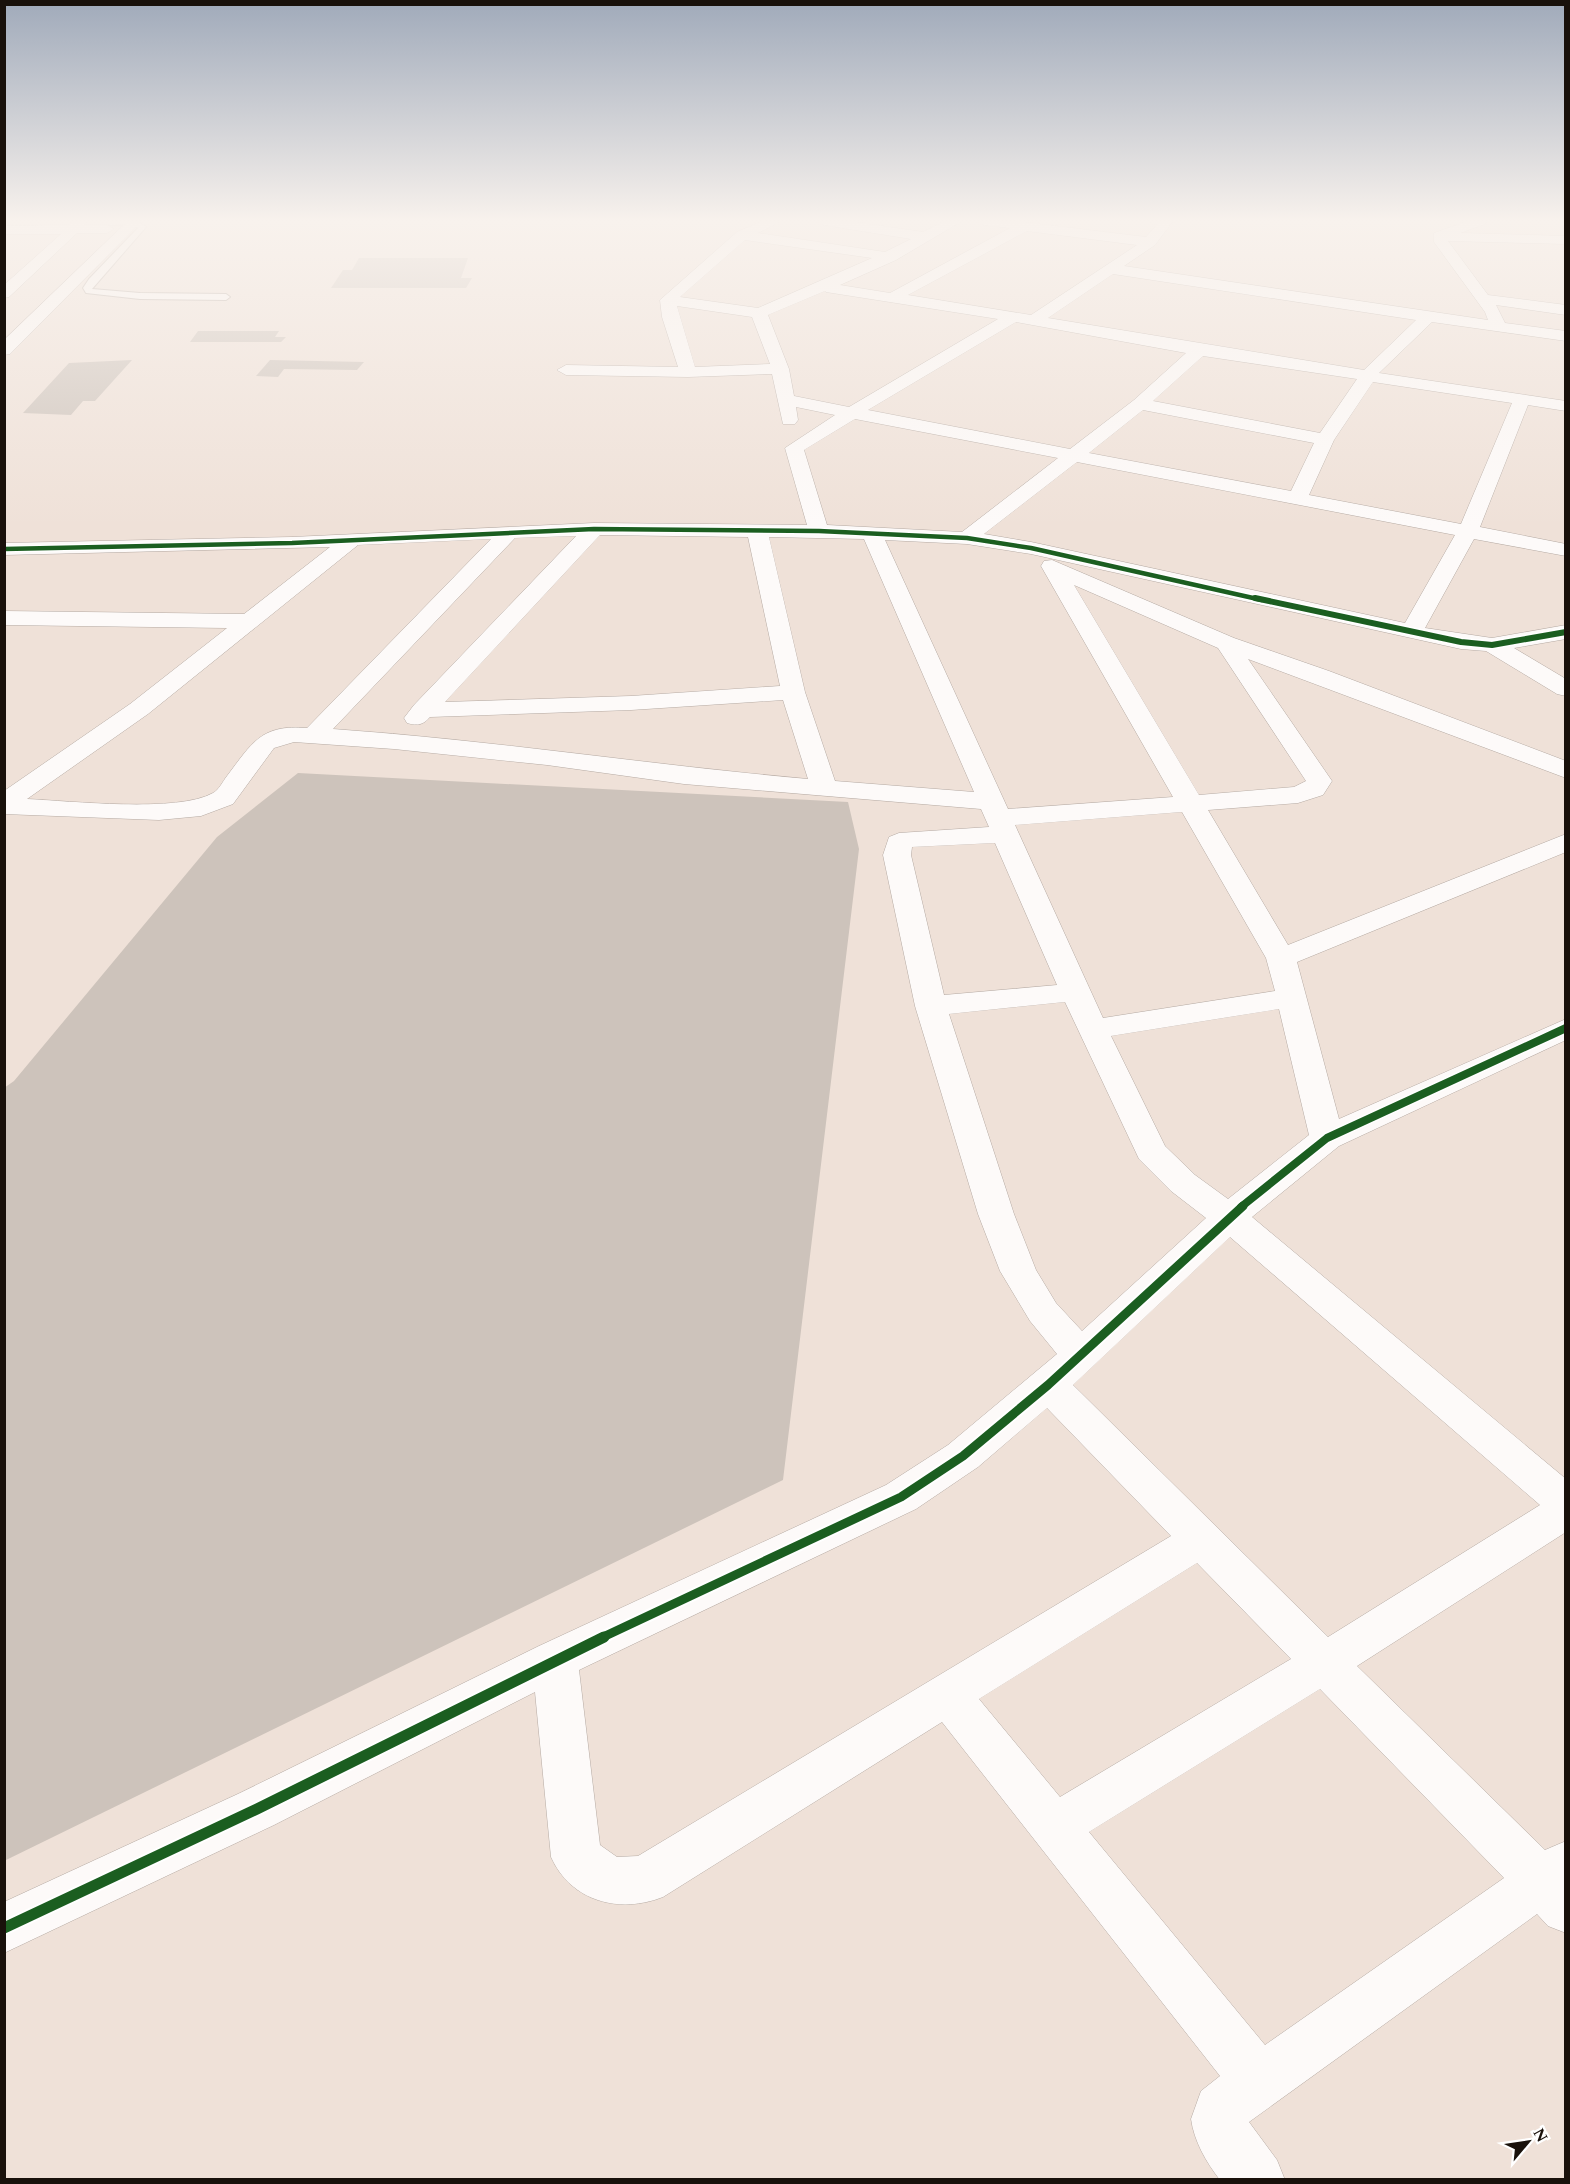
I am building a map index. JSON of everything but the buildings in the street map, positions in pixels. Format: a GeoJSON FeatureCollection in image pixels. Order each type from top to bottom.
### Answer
{"type":"FeatureCollection","features":[{"type":"Feature","properties":{"kind":"street"},"geometry":{"type":"LineString","coordinates":[[4,350],[31,323]]}},
{"type":"Feature","properties":{"kind":"street"},"geometry":{"type":"LineString","coordinates":[[672,323],[688,372]]}},
{"type":"Feature","properties":{"kind":"street"},"geometry":{"type":"LineString","coordinates":[[763,323],[780,369],[794,448],[819,531]]}},
{"type":"Feature","properties":{"kind":"street"},"geometry":{"type":"LineString","coordinates":[[794,448],[974,338],[1003,323]]}},
{"type":"Feature","properties":{"kind":"street"},"geometry":{"type":"LineString","coordinates":[[1046,323],[1199,350],[1566,406]]}},
{"type":"Feature","properties":{"kind":"street"},"geometry":{"type":"LineString","coordinates":[[1298,498],[1325,440],[1368,376],[1376,365],[1422,323]]}},
{"type":"Feature","properties":{"kind":"street"},"geometry":{"type":"LineString","coordinates":[[1469,323],[1563,339]]}},
{"type":"Feature","properties":{"kind":"street"},"geometry":{"type":"LineString","coordinates":[[1497,323],[1498,327]]}},
{"type":"Feature","properties":{"kind":"street"},"geometry":{"type":"LineString","coordinates":[[967,538],[1140,404],[1199,350]]}},
{"type":"Feature","properties":{"kind":"street"},"geometry":{"type":"LineString","coordinates":[[566,370],[688,372],[780,369]]}},
{"type":"Feature","properties":{"kind":"street"},"geometry":{"type":"LineString","coordinates":[[1412,631],[1468,531],[1522,399]]}},
{"type":"Feature","properties":{"kind":"street"},"geometry":{"type":"LineString","coordinates":[[786,400],[1076,453],[1566,549]]}},
{"type":"Feature","properties":{"kind":"street"},"geometry":{"type":"LineString","coordinates":[[1140,404],[1325,440]]}},
{"type":"Feature","properties":{"kind":"street"},"geometry":{"type":"LineString","coordinates":[[394,741],[594,529]]}},
{"type":"Feature","properties":{"kind":"street"},"geometry":{"type":"LineString","coordinates":[[4,549],[258,544],[594,529],[819,531],[967,538],[1031,548],[1412,631],[1492,645],[1566,632]]}},
{"type":"Feature","properties":{"kind":"street"},"geometry":{"type":"LineString","coordinates":[[757,531],[792,693],[824,788]]}},
{"type":"Feature","properties":{"kind":"street"},"geometry":{"type":"LineString","coordinates":[[315,734],[509,532]]}},
{"type":"Feature","properties":{"kind":"street"},"geometry":{"type":"LineString","coordinates":[[872,534],[1092,1029],[1151,1151],[1183,1183],[1229,1217],[1566,1503]]}},
{"type":"Feature","properties":{"kind":"street"},"geometry":{"type":"LineString","coordinates":[[4,805],[140,709],[353,539]]}},
{"type":"Feature","properties":{"kind":"street"},"geometry":{"type":"LineString","coordinates":[[1031,548],[1055,569],[1226,643],[1321,676],[1566,770]]}},
{"type":"Feature","properties":{"kind":"street"},"geometry":{"type":"LineString","coordinates":[[1055,569],[1281,958],[1327,1138]]}},
{"type":"Feature","properties":{"kind":"street"},"geometry":{"type":"LineString","coordinates":[[4,618],[250,621]]}},
{"type":"Feature","properties":{"kind":"street"},"geometry":{"type":"LineString","coordinates":[[1080,1355],[1043,1312],[1018,1271],[996,1214],[931,1006],[897,855],[899,843],[998,818],[1298,795],[1314,789],[1319,782],[1226,643]]}},
{"type":"Feature","properties":{"kind":"street"},"geometry":{"type":"LineString","coordinates":[[1492,645],[1566,689]]}},
{"type":"Feature","properties":{"kind":"street"},"geometry":{"type":"LineString","coordinates":[[423,710],[631,703],[792,693]]}},
{"type":"Feature","properties":{"kind":"street"},"geometry":{"type":"LineString","coordinates":[[4,805],[159,812],[192,810],[224,798],[265,743],[292,734],[315,734],[591,762],[684,776],[824,788],[998,818]]}},
{"type":"Feature","properties":{"kind":"street"},"geometry":{"type":"LineString","coordinates":[[1281,958],[1566,842]]}},
{"type":"Feature","properties":{"kind":"street"},"geometry":{"type":"LineString","coordinates":[[931,1006],[1076,992]]}},
{"type":"Feature","properties":{"kind":"street"},"geometry":{"type":"LineString","coordinates":[[1092,1029],[1292,998]]}},
{"type":"Feature","properties":{"kind":"street"},"geometry":{"type":"LineString","coordinates":[[4,1928],[257,1809],[555,1660],[901,1497],[963,1456],[1048,1385],[1229,1217],[1327,1138],[1566,1028]]}},
{"type":"Feature","properties":{"kind":"street"},"geometry":{"type":"LineString","coordinates":[[1048,1385],[1324,1663],[1557,1885],[1225,2107],[1219,2114],[1218,2123],[1223,2136],[1257,2180]]}},
{"type":"Feature","properties":{"kind":"street"},"geometry":{"type":"LineString","coordinates":[[1054,1827],[1324,1663],[1566,1510]]}},
{"type":"Feature","properties":{"kind":"street"},"geometry":{"type":"LineString","coordinates":[[555,1660],[576,1857],[609,1881],[645,1880],[1201,1539]]}},
{"type":"Feature","properties":{"kind":"street"},"geometry":{"type":"LineString","coordinates":[[948,1695],[1260,2082]]}},
{"type":"Feature","properties":{"kind":"cycle path"},"geometry":{"type":"LineString","coordinates":[[4,549],[292,543],[443,534],[594,529],[819,531],[967,538],[1031,548],[1461,642],[1492,645],[1566,632]]}},
{"type":"Feature","properties":{"kind":"cycle path"},"geometry":{"type":"LineString","coordinates":[[4,1928],[257,1809],[555,1660],[901,1497],[963,1456],[1048,1385],[1229,1217],[1327,1138],[1566,1028]]}}]}
